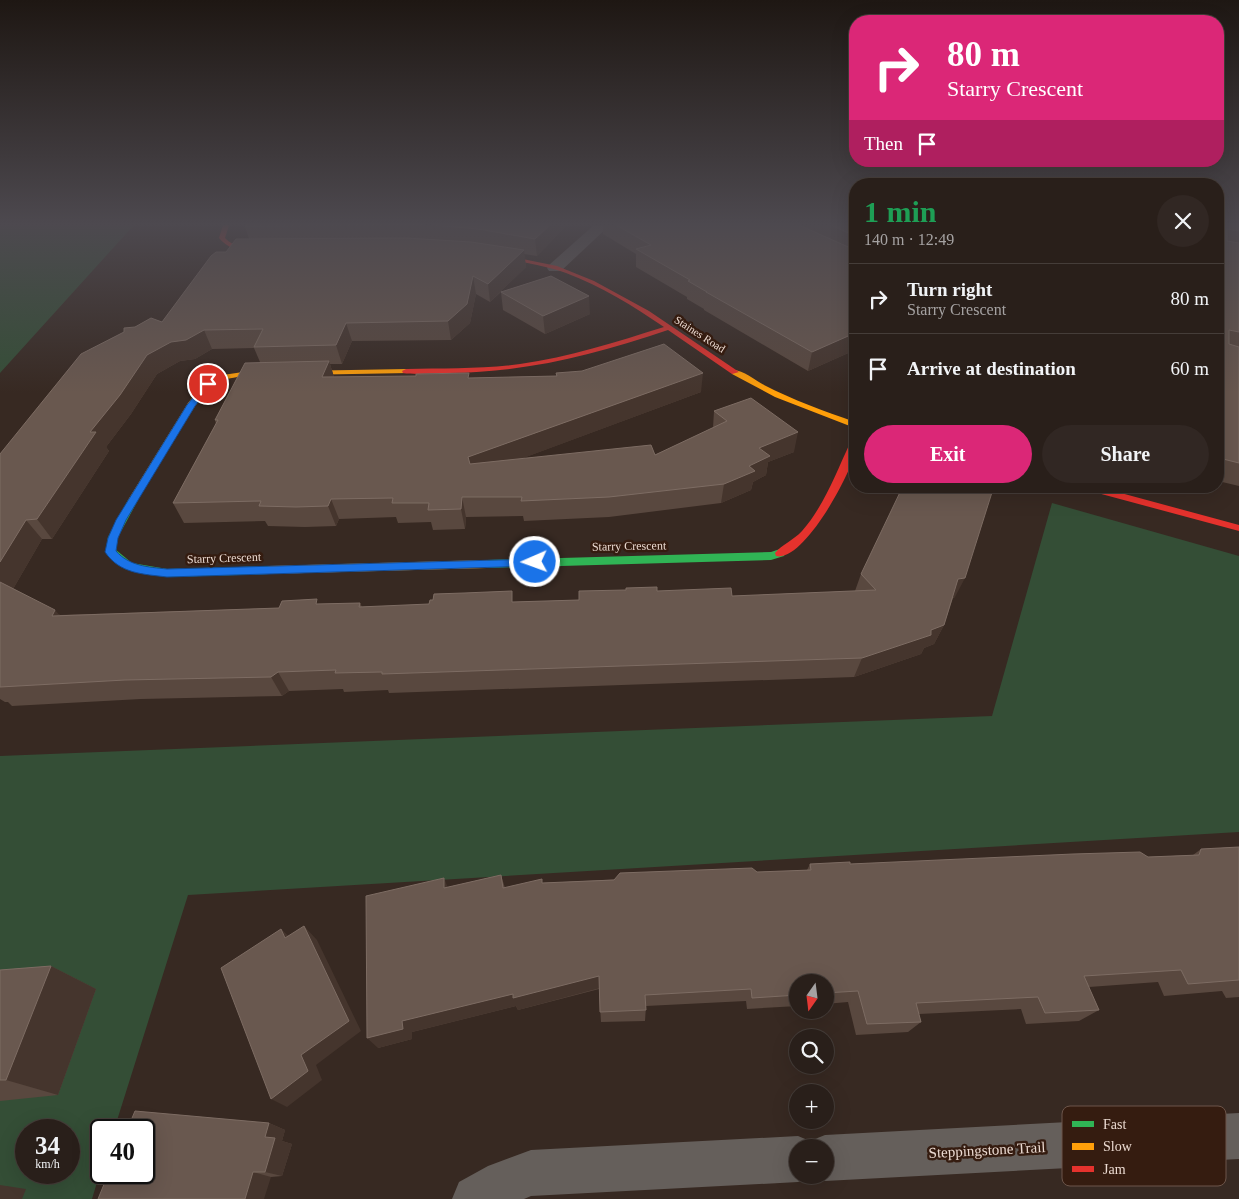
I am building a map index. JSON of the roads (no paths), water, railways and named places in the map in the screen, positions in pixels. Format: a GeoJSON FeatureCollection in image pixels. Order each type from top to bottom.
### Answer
{"type":"FeatureCollection","features":[{"type":"Feature","properties":{"kind":"street","name":"Staines Road"},"geometry":{"type":"LineString","coordinates":[[588,281],[598,285],[668,328],[754,384],[775,395],[849,423]]}},
{"type":"Feature","properties":{"kind":"street","name":"Starry Crescent"},"geometry":{"type":"LineString","coordinates":[[668,328],[634,340],[519,367],[243,374],[220,378],[208,384],[191,405],[121,520],[113,538],[111,552],[119,562],[135,568],[167,573],[771,556],[789,550],[804,537],[817,517],[849,456]]}},
{"type":"Feature","properties":{"kind":"street"},"geometry":{"type":"LineString","coordinates":[[1108,493],[1239,528]]}},
{"type":"Feature","properties":{"kind":"street","name":"Steppingstone Trail"},"geometry":{"type":"LineString","coordinates":[[1226,1137],[1239,1136]]}},
{"type":"Feature","properties":{"kind":"street","name":"Steppingstone Trail"},"geometry":{"type":"LineString","coordinates":[[834,1158],[1062,1145]]}},
{"type":"Feature","properties":{"kind":"street"},"geometry":{"type":"LineString","coordinates":[[476,1199],[504,1183],[531,1173],[789,1160]]}}]}
